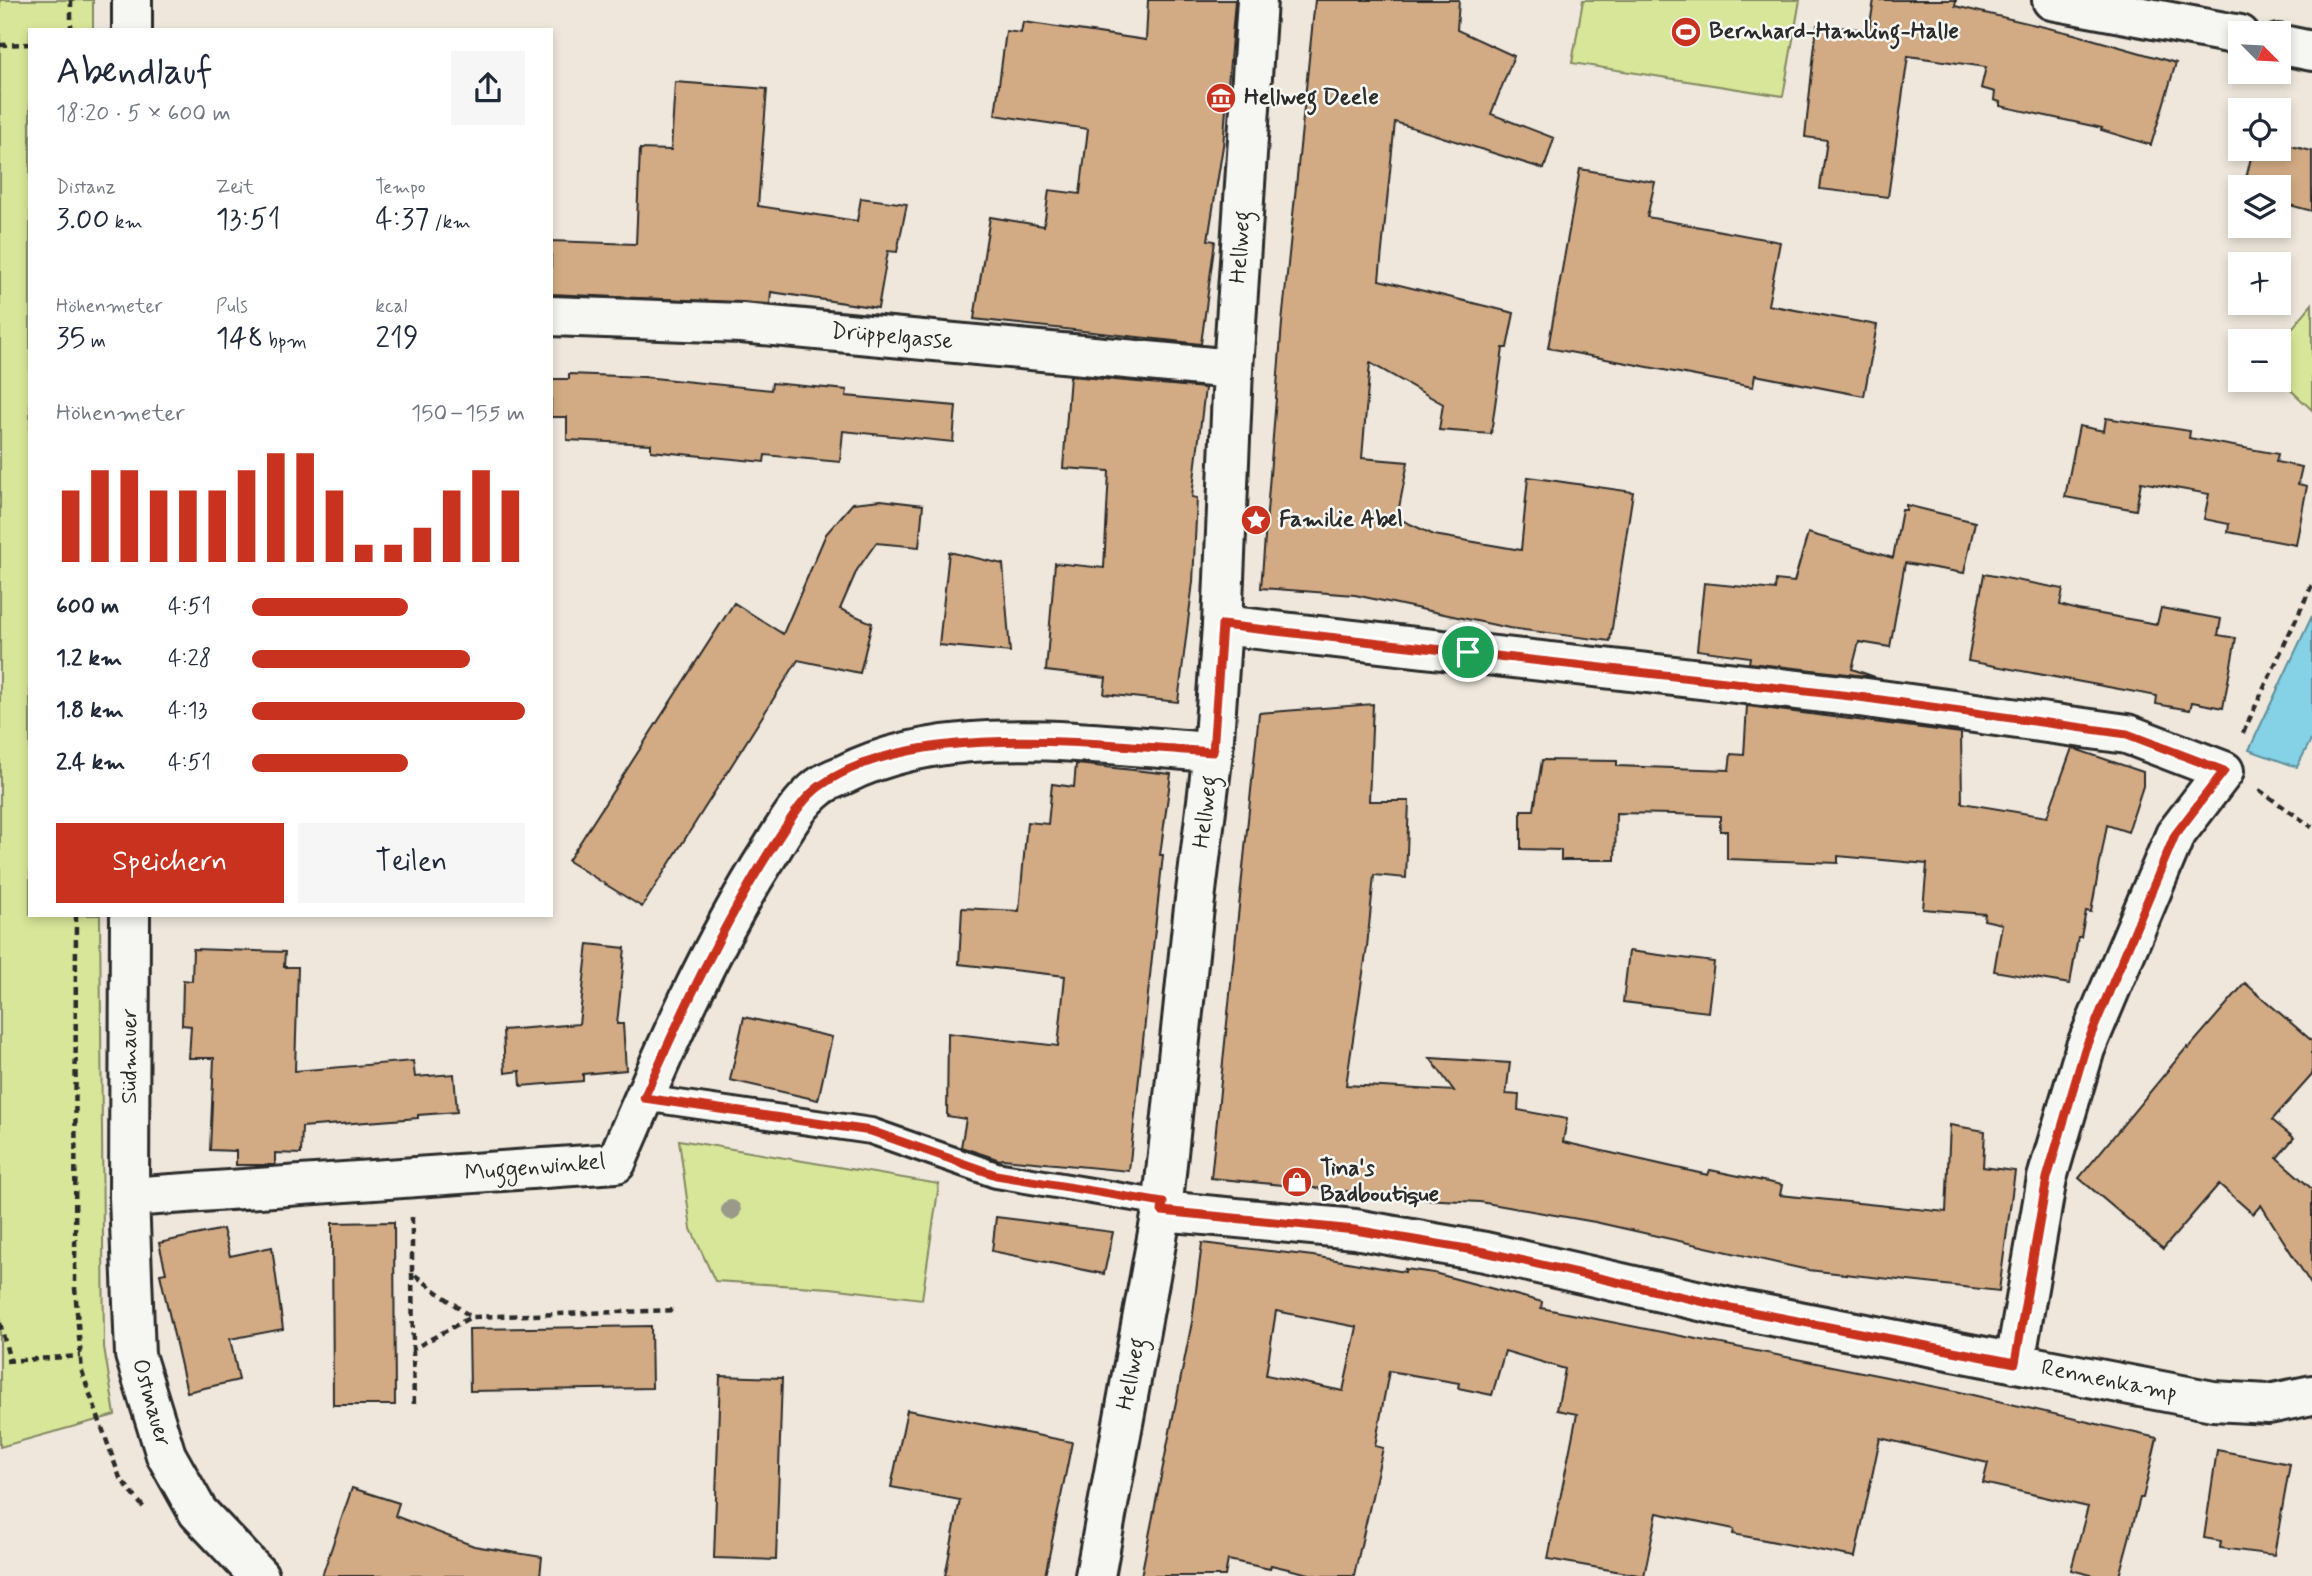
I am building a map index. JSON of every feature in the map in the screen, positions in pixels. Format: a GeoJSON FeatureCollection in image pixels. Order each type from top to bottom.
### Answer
{"type":"FeatureCollection","features":[{"type":"Feature","properties":{"kind":"street"},"geometry":{"type":"LineString","coordinates":[[132,0],[132,28]]}},
{"type":"Feature","properties":{"kind":"street","name":"Hellweg"},"geometry":{"type":"LineString","coordinates":[[1095,1576],[1162,1207],[1213,752],[1222,625],[1233,369],[1258,0]]}},
{"type":"Feature","properties":{"kind":"street"},"geometry":{"type":"LineString","coordinates":[[2052,0],[2228,33]]}},
{"type":"Feature","properties":{"kind":"street"},"geometry":{"type":"LineString","coordinates":[[2291,47],[2312,51]]}},
{"type":"Feature","properties":{"kind":"street","name":"Drüppelgasse"},"geometry":{"type":"LineString","coordinates":[[553,316],[741,323],[1233,369]]}},
{"type":"Feature","properties":{"kind":"street"},"geometry":{"type":"LineString","coordinates":[[1222,625],[1846,695],[2127,734],[2224,771],[2175,835],[2085,1049],[2047,1178],[2015,1363]]}},
{"type":"Feature","properties":{"kind":"street","name":"Muggenwinkel"},"geometry":{"type":"LineString","coordinates":[[129,1197],[616,1163],[737,902],[790,820],[818,787],[867,763],[943,744],[1031,741],[1213,752]]}},
{"type":"Feature","properties":{"kind":"street","name":"Südmauer"},"geometry":{"type":"LineString","coordinates":[[129,1197],[130,917]]}},
{"type":"Feature","properties":{"kind":"street","name":"Ostmauer"},"geometry":{"type":"LineString","coordinates":[[129,1197],[135,1355],[166,1455],[198,1511],[258,1576]]}},
{"type":"Feature","properties":{"kind":"street","name":"Rennenkamp"},"geometry":{"type":"LineString","coordinates":[[1162,1207],[1355,1230],[1485,1252],[1731,1308],[2213,1402],[2269,1404],[2312,1395]]}},
{"type":"Feature","properties":{"kind":"lane"},"geometry":{"type":"LineString","coordinates":[[644,1098],[871,1131],[996,1175],[1162,1207]]}},
{"type":"Feature","properties":{"kind":"path"},"geometry":{"type":"LineString","coordinates":[[71,0],[71,28]]}},
{"type":"Feature","properties":{"kind":"path"},"geometry":{"type":"LineString","coordinates":[[0,45],[28,44]]}},
{"type":"Feature","properties":{"kind":"path"},"geometry":{"type":"LineString","coordinates":[[2312,585],[2224,771],[2250,784],[2312,827]]}},
{"type":"Feature","properties":{"kind":"path"},"geometry":{"type":"LineString","coordinates":[[411,1178],[414,1409]]}},
{"type":"Feature","properties":{"kind":"path"},"geometry":{"type":"LineString","coordinates":[[412,1273],[471,1317]]}},
{"type":"Feature","properties":{"kind":"path"},"geometry":{"type":"LineString","coordinates":[[413,1349],[471,1317],[677,1310]]}},
{"type":"Feature","properties":{"kind":"path"},"geometry":{"type":"LineString","coordinates":[[0,1323],[8,1361],[81,1356]]}},
{"type":"Feature","properties":{"kind":"green space"},"geometry":{"type":"Polygon","coordinates":[[[0,0],[93,0],[93,28],[28,28],[28,917],[100,917],[104,1347],[115,1415],[0,1447],[0,0]]]}},
{"type":"Feature","properties":{"kind":"green space","name":"Bernhard-Hamling-Halle"},"geometry":{"type":"Polygon","coordinates":[[[1583,0],[1800,0],[1783,96],[1572,63],[1583,0]]]}},
{"type":"Feature","properties":{"kind":"green space"},"geometry":{"type":"Polygon","coordinates":[[[2312,304],[2312,410],[2291,390],[2291,329],[2312,304]]]}},
{"type":"Feature","properties":{"kind":"green space"},"geometry":{"type":"Polygon","coordinates":[[[679,1140],[939,1184],[922,1299],[830,1288],[715,1281],[691,1229],[679,1140]]]}},
{"type":"Feature","properties":{"kind":"water"},"geometry":{"type":"Polygon","coordinates":[[[2312,616],[2312,738],[2297,767],[2249,750],[2312,616]]]}},
{"type":"Feature","properties":{"kind":"building"},"geometry":{"type":"Polygon","coordinates":[[[1148,0],[1235,0],[1223,146],[1208,240],[1215,241],[1201,344],[974,319],[990,217],[1044,226],[1049,190],[1080,194],[1088,129],[995,115],[1006,31],[1021,33],[1023,22],[1146,40],[1148,0]]]}},
{"type":"Feature","properties":{"kind":"building"},"geometry":{"type":"Polygon","coordinates":[[[1315,0],[1459,0],[1457,30],[1514,56],[1491,114],[1554,138],[1544,169],[1395,122],[1379,280],[1514,313],[1507,348],[1503,348],[1491,434],[1439,430],[1443,404],[1370,363],[1362,458],[1408,462],[1397,518],[1434,535],[1521,550],[1528,477],[1633,492],[1610,641],[1509,628],[1355,595],[1261,588],[1282,323],[1315,0]]]}},
{"type":"Feature","properties":{"kind":"building"},"geometry":{"type":"Polygon","coordinates":[[[1874,0],[1956,0],[1955,6],[2074,34],[2176,63],[2151,145],[2101,130],[2102,128],[2000,106],[2000,102],[1994,100],[1995,92],[1981,88],[1986,67],[1908,56],[1888,197],[1820,189],[1827,140],[1805,137],[1817,25],[1869,30],[1874,0]]]}},
{"type":"Feature","properties":{"kind":"building"},"geometry":{"type":"Polygon","coordinates":[[[675,82],[767,89],[758,206],[857,221],[861,198],[907,204],[897,252],[888,251],[878,308],[771,292],[770,304],[553,294],[553,241],[636,244],[640,149],[671,150],[675,82]]]}},
{"type":"Feature","properties":{"kind":"building"},"geometry":{"type":"Polygon","coordinates":[[[2291,146],[2312,151],[2312,211],[2291,205],[2291,175],[2247,175],[2250,161],[2291,161],[2291,146]]]}},
{"type":"Feature","properties":{"kind":"building"},"geometry":{"type":"Polygon","coordinates":[[[1580,169],[1655,182],[1647,217],[1780,242],[1768,305],[1877,325],[1864,396],[1755,375],[1753,387],[1548,348],[1580,169]]]}},
{"type":"Feature","properties":{"kind":"building"},"geometry":{"type":"Polygon","coordinates":[[[569,374],[644,377],[771,390],[772,383],[847,390],[846,396],[956,406],[953,442],[843,431],[840,462],[765,455],[764,462],[651,451],[651,444],[567,440],[567,417],[553,417],[553,379],[569,379],[569,374]]]}},
{"type":"Feature","properties":{"kind":"building"},"geometry":{"type":"Polygon","coordinates":[[[1070,376],[1205,388],[1192,497],[1197,498],[1193,582],[1178,702],[1104,694],[1106,678],[1046,671],[1055,563],[1104,568],[1109,471],[1063,468],[1070,376]]]}},
{"type":"Feature","properties":{"kind":"building"},"geometry":{"type":"Polygon","coordinates":[[[2106,418],[2190,431],[2189,438],[2278,454],[2276,462],[2302,467],[2298,484],[2307,486],[2296,545],[2228,532],[2229,524],[2204,519],[2209,494],[2141,482],[2136,510],[2065,497],[2079,426],[2104,431],[2106,418]]]}},
{"type":"Feature","properties":{"kind":"building"},"geometry":{"type":"Polygon","coordinates":[[[881,500],[923,505],[919,547],[876,543],[857,570],[840,609],[872,623],[860,673],[798,660],[642,907],[568,861],[734,603],[783,634],[826,534],[853,503],[881,500]]]}},
{"type":"Feature","properties":{"kind":"building"},"geometry":{"type":"Polygon","coordinates":[[[1906,505],[1975,522],[1964,573],[1905,563],[1890,647],[1859,642],[1852,669],[1875,677],[1749,663],[1750,657],[1697,650],[1704,583],[1775,590],[1776,580],[1794,582],[1808,533],[1893,558],[1902,510],[1906,510],[1906,505]]]}},
{"type":"Feature","properties":{"kind":"building"},"geometry":{"type":"Polygon","coordinates":[[[949,552],[1003,564],[1010,652],[939,645],[949,552]]]}},
{"type":"Feature","properties":{"kind":"building"},"geometry":{"type":"Polygon","coordinates":[[[1984,574],[2063,589],[2060,605],[2078,610],[2157,624],[2161,608],[2221,619],[2218,635],[2236,638],[2223,708],[2192,702],[2190,710],[2156,704],[2157,696],[1968,661],[1984,574]]]}},
{"type":"Feature","properties":{"kind":"building"},"geometry":{"type":"Polygon","coordinates":[[[1373,704],[1369,801],[1409,801],[1406,878],[1374,875],[1367,947],[1346,1085],[1454,1091],[1430,1058],[1510,1063],[1506,1094],[1519,1095],[1518,1110],[1567,1119],[1563,1142],[1708,1175],[1710,1170],[1782,1185],[1780,1195],[1946,1212],[1950,1125],[1985,1131],[1983,1167],[2015,1171],[1999,1291],[1808,1270],[1595,1222],[1480,1202],[1365,1196],[1365,1193],[1211,1178],[1259,713],[1373,704]]]}},
{"type":"Feature","properties":{"kind":"building"},"geometry":{"type":"Polygon","coordinates":[[[1747,706],[1961,733],[1962,803],[2047,817],[2072,748],[2143,772],[2143,786],[2128,832],[2107,825],[2091,912],[2086,911],[2081,937],[2078,937],[2070,984],[1994,971],[2002,924],[1984,920],[1985,914],[1923,909],[1927,864],[1838,856],[1838,863],[1727,859],[1727,831],[1720,831],[1720,816],[1675,814],[1616,813],[1615,860],[1561,860],[1561,850],[1521,849],[1521,810],[1534,810],[1542,760],[1617,761],[1617,766],[1729,770],[1731,754],[1744,755],[1747,706]]]}},
{"type":"Feature","properties":{"kind":"building"},"geometry":{"type":"Polygon","coordinates":[[[1076,764],[1171,774],[1160,855],[1163,855],[1129,1171],[1000,1160],[961,1147],[966,1119],[947,1116],[948,1033],[1058,1046],[1065,976],[959,964],[962,908],[1019,911],[1027,822],[1048,824],[1052,784],[1074,787],[1076,764]]]}},
{"type":"Feature","properties":{"kind":"building"},"geometry":{"type":"Polygon","coordinates":[[[588,944],[625,948],[617,1024],[623,1024],[626,1070],[583,1074],[583,1081],[521,1086],[520,1071],[505,1073],[503,1030],[579,1024],[588,944]]]}},
{"type":"Feature","properties":{"kind":"building"},"geometry":{"type":"Polygon","coordinates":[[[193,949],[285,952],[284,967],[298,967],[295,1071],[413,1061],[415,1077],[454,1074],[457,1112],[418,1115],[418,1118],[302,1127],[301,1154],[275,1153],[275,1165],[236,1165],[236,1151],[210,1150],[214,1058],[189,1058],[191,1026],[182,1025],[183,980],[192,981],[193,949]]]}},
{"type":"Feature","properties":{"kind":"building"},"geometry":{"type":"Polygon","coordinates":[[[1629,951],[1714,962],[1708,1012],[1623,1002],[1629,951]]]}},
{"type":"Feature","properties":{"kind":"building"},"geometry":{"type":"Polygon","coordinates":[[[2245,983],[2312,1041],[2312,1075],[2272,1120],[2294,1138],[2277,1158],[2312,1189],[2312,1286],[2261,1205],[2253,1214],[2219,1184],[2163,1249],[2079,1178],[2187,1047],[2188,1049],[2245,983]]]}},
{"type":"Feature","properties":{"kind":"building"},"geometry":{"type":"Polygon","coordinates":[[[744,1017],[832,1037],[818,1100],[730,1080],[744,1017]]]}},
{"type":"Feature","properties":{"kind":"building"},"geometry":{"type":"Polygon","coordinates":[[[996,1217],[1113,1232],[1104,1274],[992,1251],[996,1217]]]}},
{"type":"Feature","properties":{"kind":"building"},"geometry":{"type":"Polygon","coordinates":[[[394,1222],[395,1405],[333,1405],[332,1223],[394,1222]]]}},
{"type":"Feature","properties":{"kind":"building"},"geometry":{"type":"Polygon","coordinates":[[[223,1229],[230,1256],[272,1247],[283,1329],[230,1339],[239,1380],[187,1392],[160,1274],[166,1273],[159,1243],[223,1229]]]}},
{"type":"Feature","properties":{"kind":"building"},"geometry":{"type":"Polygon","coordinates":[[[1202,1243],[1313,1256],[1405,1272],[1405,1269],[1434,1273],[1542,1302],[1541,1308],[1947,1389],[2157,1438],[2143,1498],[2140,1498],[2119,1576],[2095,1576],[2071,1570],[2088,1507],[1983,1483],[1988,1463],[1880,1438],[1855,1557],[1733,1534],[1734,1529],[1657,1513],[1644,1576],[1548,1559],[1577,1414],[1557,1410],[1565,1369],[1505,1351],[1492,1395],[1458,1388],[1459,1383],[1389,1371],[1375,1446],[1383,1448],[1354,1576],[1318,1576],[1271,1565],[1270,1569],[1228,1560],[1225,1576],[1141,1576],[1192,1322],[1202,1243]],[[1276,1311],[1266,1375],[1343,1391],[1357,1327],[1276,1311]]]}},
{"type":"Feature","properties":{"kind":"building"},"geometry":{"type":"Polygon","coordinates":[[[651,1326],[652,1388],[470,1391],[469,1329],[651,1326]]]}},
{"type":"Feature","properties":{"kind":"building"},"geometry":{"type":"Polygon","coordinates":[[[720,1376],[782,1378],[776,1560],[714,1558],[720,1376]]]}},
{"type":"Feature","properties":{"kind":"building"},"geometry":{"type":"Polygon","coordinates":[[[907,1410],[1072,1442],[1045,1576],[945,1576],[960,1500],[891,1487],[907,1410]]]}},
{"type":"Feature","properties":{"kind":"building"},"geometry":{"type":"Polygon","coordinates":[[[2217,1450],[2290,1464],[2274,1555],[2220,1548],[2221,1541],[2204,1538],[2217,1450]]]}},
{"type":"Feature","properties":{"kind":"building"},"geometry":{"type":"Polygon","coordinates":[[[352,1488],[399,1503],[395,1516],[474,1546],[542,1557],[540,1576],[322,1576],[352,1488]]]}},
{"type":"Feature","properties":{"kind":"place","name":"Bernhard-Hamling-Halle"},"geometry":{"type":"Point","coordinates":[1686,32]}},
{"type":"Feature","properties":{"kind":"place","name":"Hellweg Deele"},"geometry":{"type":"Point","coordinates":[1221,98]}},
{"type":"Feature","properties":{"kind":"place","name":"Familie Abel"},"geometry":{"type":"Point","coordinates":[1256,520]}},
{"type":"Feature","properties":{"kind":"place","name":"Tina's Badboutique"},"geometry":{"type":"Point","coordinates":[1297,1182]}},
{"type":"Feature","properties":{"kind":"route"},"geometry":{"type":"LineString","coordinates":[[1222,625],[1468,652],[1859,697],[2127,734],[2224,771],[2175,835],[2085,1049],[2047,1178],[2015,1363],[1731,1308],[1485,1252],[1355,1230],[1162,1211],[1163,1203],[996,1175],[871,1131],[644,1098],[737,902],[790,820],[818,787],[867,763],[943,744],[1031,741],[1213,752],[1222,625]]}}]}
